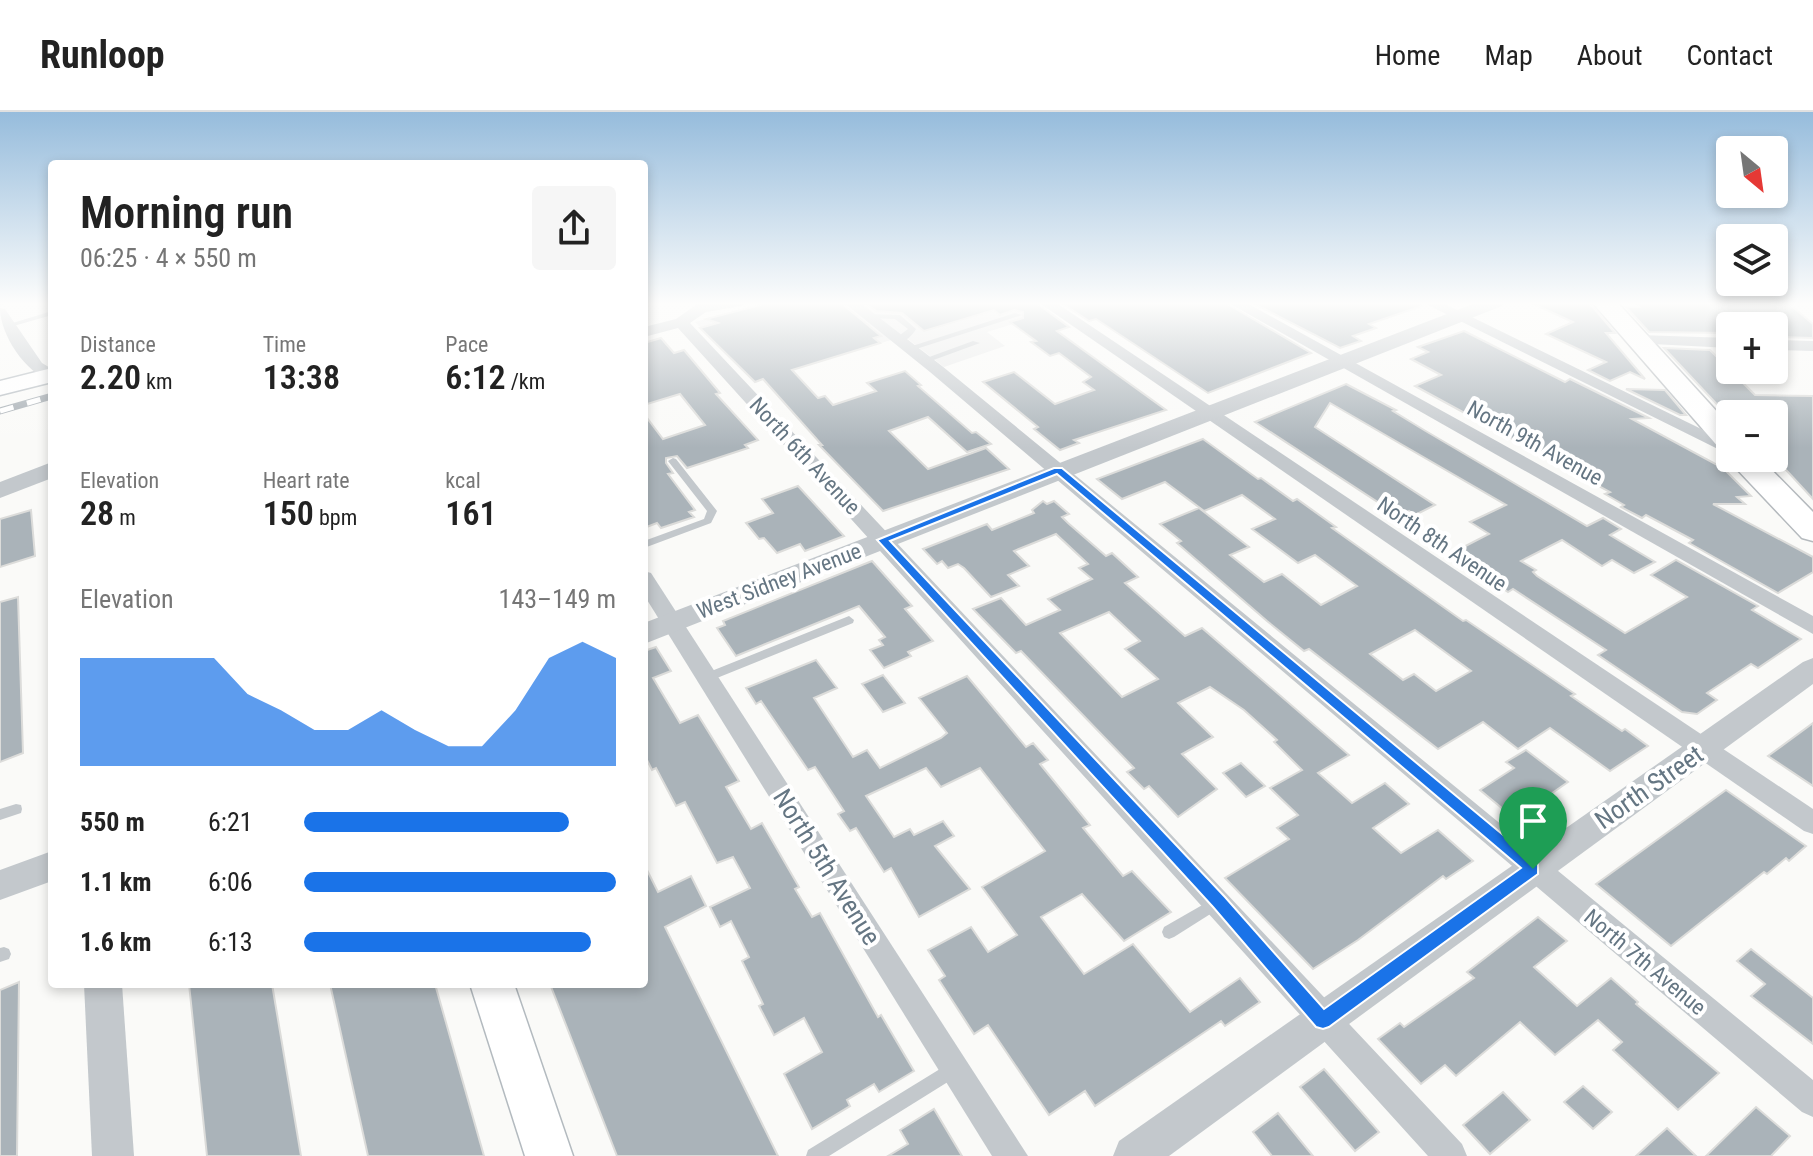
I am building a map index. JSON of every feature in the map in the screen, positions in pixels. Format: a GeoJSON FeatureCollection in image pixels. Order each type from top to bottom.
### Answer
{"type":"FeatureCollection","features":[{"type":"Feature","properties":{"kind":"main road"},"geometry":{"type":"LineString","coordinates":[[1648,351],[1716,427]]}},
{"type":"Feature","properties":{"kind":"main road"},"geometry":{"type":"LineString","coordinates":[[0,388],[48,376]]}},
{"type":"Feature","properties":{"kind":"main road"},"geometry":{"type":"LineString","coordinates":[[1756,472],[1813,531]]}},
{"type":"Feature","properties":{"kind":"main road"},"geometry":{"type":"LineString","coordinates":[[493,988],[549,1156]]}},
{"type":"Feature","properties":{"kind":"street"},"geometry":{"type":"LineString","coordinates":[[26,351],[36,366],[48,373]]}},
{"type":"Feature","properties":{"kind":"street","name":"North 6th Avenue"},"geometry":{"type":"LineString","coordinates":[[729,351],[882,540],[1450,1156]]}},
{"type":"Feature","properties":{"kind":"street","name":"North 7th Avenue"},"geometry":{"type":"LineString","coordinates":[[913,351],[1813,1101]]}},
{"type":"Feature","properties":{"kind":"street","name":"North 8th Avenue"},"geometry":{"type":"LineString","coordinates":[[1117,351],[1701,750],[1813,823]]}},
{"type":"Feature","properties":{"kind":"street","name":"North 9th Avenue"},"geometry":{"type":"LineString","coordinates":[[1321,351],[1813,626]]}},
{"type":"Feature","properties":{"kind":"street","name":"West Sidney Avenue"},"geometry":{"type":"LineString","coordinates":[[648,632],[1367,351]]}},
{"type":"Feature","properties":{"kind":"street"},"geometry":{"type":"LineString","coordinates":[[1527,351],[1716,443]]}},
{"type":"Feature","properties":{"kind":"street"},"geometry":{"type":"LineString","coordinates":[[0,491],[48,471]]}},
{"type":"Feature","properties":{"kind":"street"},"geometry":{"type":"LineString","coordinates":[[0,491],[48,485]]}},
{"type":"Feature","properties":{"kind":"street"},"geometry":{"type":"LineString","coordinates":[[0,503],[48,486]]}},
{"type":"Feature","properties":{"kind":"street","name":"North 5th Avenue"},"geometry":{"type":"LineString","coordinates":[[648,584],[1011,1156]]}},
{"type":"Feature","properties":{"kind":"street","name":"North Street"},"geometry":{"type":"LineString","coordinates":[[1134,1156],[1813,669]]}},
{"type":"Feature","properties":{"kind":"street"},"geometry":{"type":"LineString","coordinates":[[0,885],[48,867]]}},
{"type":"Feature","properties":{"kind":"street"},"geometry":{"type":"LineString","coordinates":[[103,988],[113,1156]]}},
{"type":"Feature","properties":{"kind":"lane"},"geometry":{"type":"LineString","coordinates":[[648,544],[708,521],[712,511],[673,461]]}},
{"type":"Feature","properties":{"kind":"lane"},"geometry":{"type":"LineString","coordinates":[[708,677],[849,620]]}},
{"type":"Feature","properties":{"kind":"lane"},"geometry":{"type":"LineString","coordinates":[[0,815],[16,809]]}},
{"type":"Feature","properties":{"kind":"lane"},"geometry":{"type":"LineString","coordinates":[[1169,932],[1219,902]]}},
{"type":"Feature","properties":{"kind":"lane"},"geometry":{"type":"LineString","coordinates":[[814,1156],[954,1068]]}},
{"type":"Feature","properties":{"kind":"shaded area"},"geometry":{"type":"Polygon","coordinates":[[[724,351],[856,351],[755,382],[724,351]]]}},
{"type":"Feature","properties":{"kind":"shaded area"},"geometry":{"type":"Polygon","coordinates":[[[923,351],[991,351],[944,367],[923,351]]]}},
{"type":"Feature","properties":{"kind":"building"},"geometry":{"type":"Polygon","coordinates":[[[648,351],[685,351],[720,393],[716,394],[758,440],[745,445],[748,448],[687,468],[677,456],[666,458],[673,473],[668,474],[695,510],[689,512],[694,517],[661,528],[657,523],[648,526],[648,419],[663,439],[705,425],[680,394],[648,404],[648,351]]]}},
{"type":"Feature","properties":{"kind":"building"},"geometry":{"type":"Polygon","coordinates":[[[723,351],[855,351],[792,370],[818,398],[825,396],[833,405],[876,391],[867,383],[905,371],[972,433],[976,432],[991,444],[967,452],[928,417],[889,431],[928,469],[986,448],[1009,469],[883,511],[819,445],[822,445],[763,379],[755,382],[723,351]]]}},
{"type":"Feature","properties":{"kind":"building"},"geometry":{"type":"Polygon","coordinates":[[[1043,351],[1084,351],[1166,410],[1074,440],[1079,443],[1060,450],[1034,429],[1038,427],[983,382],[1014,372],[1055,404],[1094,390],[1083,382],[1091,377],[1059,353],[1050,356],[1043,351]]]}},
{"type":"Feature","properties":{"kind":"building"},"geometry":{"type":"Polygon","coordinates":[[[1144,351],[1311,353],[1208,393],[1144,351]]]}},
{"type":"Feature","properties":{"kind":"building"},"geometry":{"type":"Polygon","coordinates":[[[1425,351],[1503,351],[1565,382],[1570,379],[1649,418],[1632,419],[1716,464],[1716,472],[1727,472],[1751,496],[1737,497],[1745,504],[1713,504],[1813,557],[1813,572],[1778,593],[1689,543],[1693,540],[1646,515],[1642,518],[1621,507],[1624,505],[1605,494],[1610,492],[1415,386],[1441,375],[1411,359],[1428,352],[1425,351]]]}},
{"type":"Feature","properties":{"kind":"building"},"geometry":{"type":"Polygon","coordinates":[[[1582,351],[1621,351],[1645,379],[1630,372],[1610,381],[1588,370],[1606,362],[1582,351]]]}},
{"type":"Feature","properties":{"kind":"building"},"geometry":{"type":"Polygon","coordinates":[[[1667,351],[1711,351],[1716,356],[1716,384],[1744,384],[1755,395],[1813,396],[1813,499],[1788,472],[1788,400],[1716,400],[1716,403],[1667,351]]]}},
{"type":"Feature","properties":{"kind":"building"},"geometry":{"type":"Polygon","coordinates":[[[1346,384],[1396,410],[1393,411],[1587,526],[1603,518],[1621,529],[1610,535],[1655,562],[1634,573],[1612,560],[1602,566],[1562,540],[1521,561],[1536,570],[1533,572],[1537,576],[1625,633],[1687,597],[1651,575],[1676,560],[1758,606],[1752,610],[1801,639],[1758,668],[1751,664],[1707,693],[1717,700],[1697,714],[1682,712],[1598,655],[1606,650],[1513,589],[1508,592],[1452,553],[1489,534],[1470,522],[1506,505],[1330,403],[1315,427],[1435,505],[1415,515],[1409,511],[1399,516],[1255,422],[1346,384]]]}},
{"type":"Feature","properties":{"kind":"building"},"geometry":{"type":"Polygon","coordinates":[[[1626,389],[1665,390],[1686,415],[1680,415],[1626,389]]]}},
{"type":"Feature","properties":{"kind":"building"},"geometry":{"type":"Polygon","coordinates":[[[1203,439],[1258,479],[1261,478],[1293,501],[1297,499],[1336,527],[1332,528],[1463,621],[1466,620],[1575,694],[1571,696],[1648,746],[1610,771],[1550,728],[1518,749],[1483,722],[1438,749],[1309,649],[1304,651],[1177,543],[1181,541],[1160,524],[1199,508],[1249,547],[1230,555],[1264,582],[1282,574],[1321,605],[1357,586],[1315,555],[1298,563],[1252,529],[1275,519],[1242,495],[1204,511],[1165,482],[1122,499],[1097,479],[1203,439]],[[1415,630],[1370,654],[1403,680],[1414,674],[1436,691],[1471,671],[1415,630]]]}},
{"type":"Feature","properties":{"kind":"building"},"geometry":{"type":"Polygon","coordinates":[[[798,486],[844,536],[805,551],[800,544],[777,553],[764,538],[759,539],[746,523],[773,513],[762,499],[798,486]]]}},
{"type":"Feature","properties":{"kind":"building"},"geometry":{"type":"Polygon","coordinates":[[[1043,501],[1047,504],[1054,501],[1069,514],[1062,517],[1068,523],[1106,556],[1112,553],[1138,577],[1125,583],[1185,636],[1202,628],[1349,755],[1318,773],[1352,803],[1385,783],[1409,804],[1373,828],[1401,853],[1438,830],[1473,861],[1446,879],[1443,876],[1358,940],[1313,969],[1225,878],[1289,839],[1277,828],[1298,815],[1270,788],[1302,770],[1274,742],[1277,740],[1244,710],[1210,687],[1178,703],[1213,737],[1182,754],[1217,789],[1178,817],[1149,786],[1144,789],[1127,772],[1134,768],[1021,651],[1016,653],[973,609],[1001,598],[1026,625],[1060,610],[1048,599],[1092,579],[1079,568],[1088,564],[1056,534],[1014,551],[1029,566],[1008,575],[1019,586],[991,597],[964,568],[958,564],[948,568],[942,561],[937,564],[923,549],[987,524],[992,530],[1034,513],[1032,510],[1043,501]],[[1109,612],[1060,633],[1122,697],[1158,679],[1125,649],[1140,641],[1109,612]]]}},
{"type":"Feature","properties":{"kind":"building"},"geometry":{"type":"Polygon","coordinates":[[[31,510],[35,556],[0,567],[0,519],[31,510]]]}},
{"type":"Feature","properties":{"kind":"building"},"geometry":{"type":"Polygon","coordinates":[[[872,561],[912,606],[905,609],[933,641],[908,652],[911,656],[884,668],[870,650],[883,645],[879,640],[885,637],[859,606],[736,656],[717,628],[725,625],[723,621],[872,561]]]}},
{"type":"Feature","properties":{"kind":"building"},"geometry":{"type":"Polygon","coordinates":[[[18,597],[23,753],[0,762],[0,602],[18,597]]]}},
{"type":"Feature","properties":{"kind":"building"},"geometry":{"type":"Polygon","coordinates":[[[656,647],[671,671],[653,678],[680,723],[698,715],[739,781],[726,787],[751,829],[762,823],[799,887],[795,889],[812,917],[820,913],[878,1017],[881,1015],[914,1071],[879,1092],[874,1084],[847,1100],[850,1106],[812,1129],[784,1074],[822,1052],[804,1018],[774,1035],[742,961],[749,957],[731,921],[720,927],[710,907],[750,888],[733,857],[717,863],[685,802],[676,806],[656,768],[652,770],[648,762],[648,650],[656,647]]]}},
{"type":"Feature","properties":{"kind":"building"},"geometry":{"type":"Polygon","coordinates":[[[816,660],[837,688],[814,698],[853,757],[867,750],[880,768],[941,738],[947,733],[919,698],[967,676],[1026,747],[1033,743],[1048,760],[1040,764],[1090,825],[1083,828],[1123,876],[1132,871],[1171,912],[1124,941],[1082,894],[1041,917],[1084,974],[1133,944],[1190,1012],[1240,978],[1260,1002],[1225,1026],[1221,1021],[1095,1106],[1085,1091],[1049,1115],[988,1025],[974,1034],[939,980],[945,976],[928,950],[971,927],[988,952],[1017,935],[982,887],[1045,851],[980,768],[941,787],[926,768],[866,796],[894,837],[910,829],[914,835],[943,821],[954,836],[935,846],[970,889],[919,917],[891,868],[884,872],[856,828],[850,831],[838,814],[844,811],[815,767],[808,770],[761,701],[756,704],[746,688],[816,660]]]}},
{"type":"Feature","properties":{"kind":"building"},"geometry":{"type":"Polygon","coordinates":[[[883,675],[905,703],[883,712],[862,684],[883,675]]]}},
{"type":"Feature","properties":{"kind":"building"},"geometry":{"type":"Polygon","coordinates":[[[1813,723],[1813,786],[1768,756],[1813,723]]]}},
{"type":"Feature","properties":{"kind":"building"},"geometry":{"type":"Polygon","coordinates":[[[1526,750],[1568,782],[1515,819],[1480,790],[1514,768],[1506,762],[1526,750]]]}},
{"type":"Feature","properties":{"kind":"building"},"geometry":{"type":"Polygon","coordinates":[[[1241,763],[1265,786],[1246,797],[1223,773],[1241,763]]]}},
{"type":"Feature","properties":{"kind":"building"},"geometry":{"type":"Polygon","coordinates":[[[1726,790],[1806,846],[1789,861],[1786,858],[1767,874],[1764,872],[1671,946],[1596,884],[1726,790]]]}},
{"type":"Feature","properties":{"kind":"building"},"geometry":{"type":"Polygon","coordinates":[[[648,872],[658,892],[691,876],[706,906],[665,927],[778,1156],[617,1156],[552,988],[648,988],[648,872]]]}},
{"type":"Feature","properties":{"kind":"building"},"geometry":{"type":"Polygon","coordinates":[[[1538,917],[1567,941],[1534,967],[1577,1006],[1611,978],[1638,1002],[1636,1004],[1719,1073],[1678,1110],[1613,1050],[1622,1042],[1598,1020],[1555,1055],[1520,1022],[1456,1076],[1445,1065],[1421,1084],[1378,1039],[1400,1023],[1404,1027],[1474,978],[1467,972],[1538,917]]]}},
{"type":"Feature","properties":{"kind":"building"},"geometry":{"type":"Polygon","coordinates":[[[1751,949],[1813,998],[1813,1044],[1751,996],[1765,984],[1737,961],[1751,949]]]}},
{"type":"Feature","properties":{"kind":"building"},"geometry":{"type":"Polygon","coordinates":[[[19,982],[17,1156],[0,1156],[0,990],[19,982]]]}},
{"type":"Feature","properties":{"kind":"building"},"geometry":{"type":"Polygon","coordinates":[[[189,988],[273,988],[301,1156],[207,1156],[189,988]]]}},
{"type":"Feature","properties":{"kind":"building"},"geometry":{"type":"Polygon","coordinates":[[[331,988],[436,988],[484,1156],[368,1156],[331,988]]]}},
{"type":"Feature","properties":{"kind":"building"},"geometry":{"type":"Polygon","coordinates":[[[1324,1069],[1379,1132],[1355,1151],[1300,1087],[1324,1069]]]}},
{"type":"Feature","properties":{"kind":"building"},"geometry":{"type":"Polygon","coordinates":[[[1583,1086],[1612,1112],[1593,1129],[1564,1102],[1583,1086]]]}},
{"type":"Feature","properties":{"kind":"building"},"geometry":{"type":"Polygon","coordinates":[[[1503,1092],[1530,1120],[1490,1154],[1463,1125],[1503,1092]]]}},
{"type":"Feature","properties":{"kind":"building"},"geometry":{"type":"Polygon","coordinates":[[[1756,1107],[1790,1136],[1771,1156],[1706,1156],[1756,1107]]]}},
{"type":"Feature","properties":{"kind":"building"},"geometry":{"type":"Polygon","coordinates":[[[934,1109],[962,1156],[888,1156],[908,1144],[900,1130],[934,1109]]]}},
{"type":"Feature","properties":{"kind":"building"},"geometry":{"type":"Polygon","coordinates":[[[1278,1113],[1313,1156],[1272,1156],[1253,1132],[1278,1113]]]}},
{"type":"Feature","properties":{"kind":"building"},"geometry":{"type":"Polygon","coordinates":[[[1667,1128],[1696,1156],[1636,1156],[1649,1144],[1667,1128]]]}},
{"type":"Feature","properties":{"kind":"railway"},"geometry":{"type":"LineString","coordinates":[[0,411],[48,397]]}},
{"type":"Feature","properties":{"kind":"route"},"geometry":{"type":"LineString","coordinates":[[1058,470],[1533,869],[1323,1021],[1219,902],[882,540],[1058,470]]}}]}
